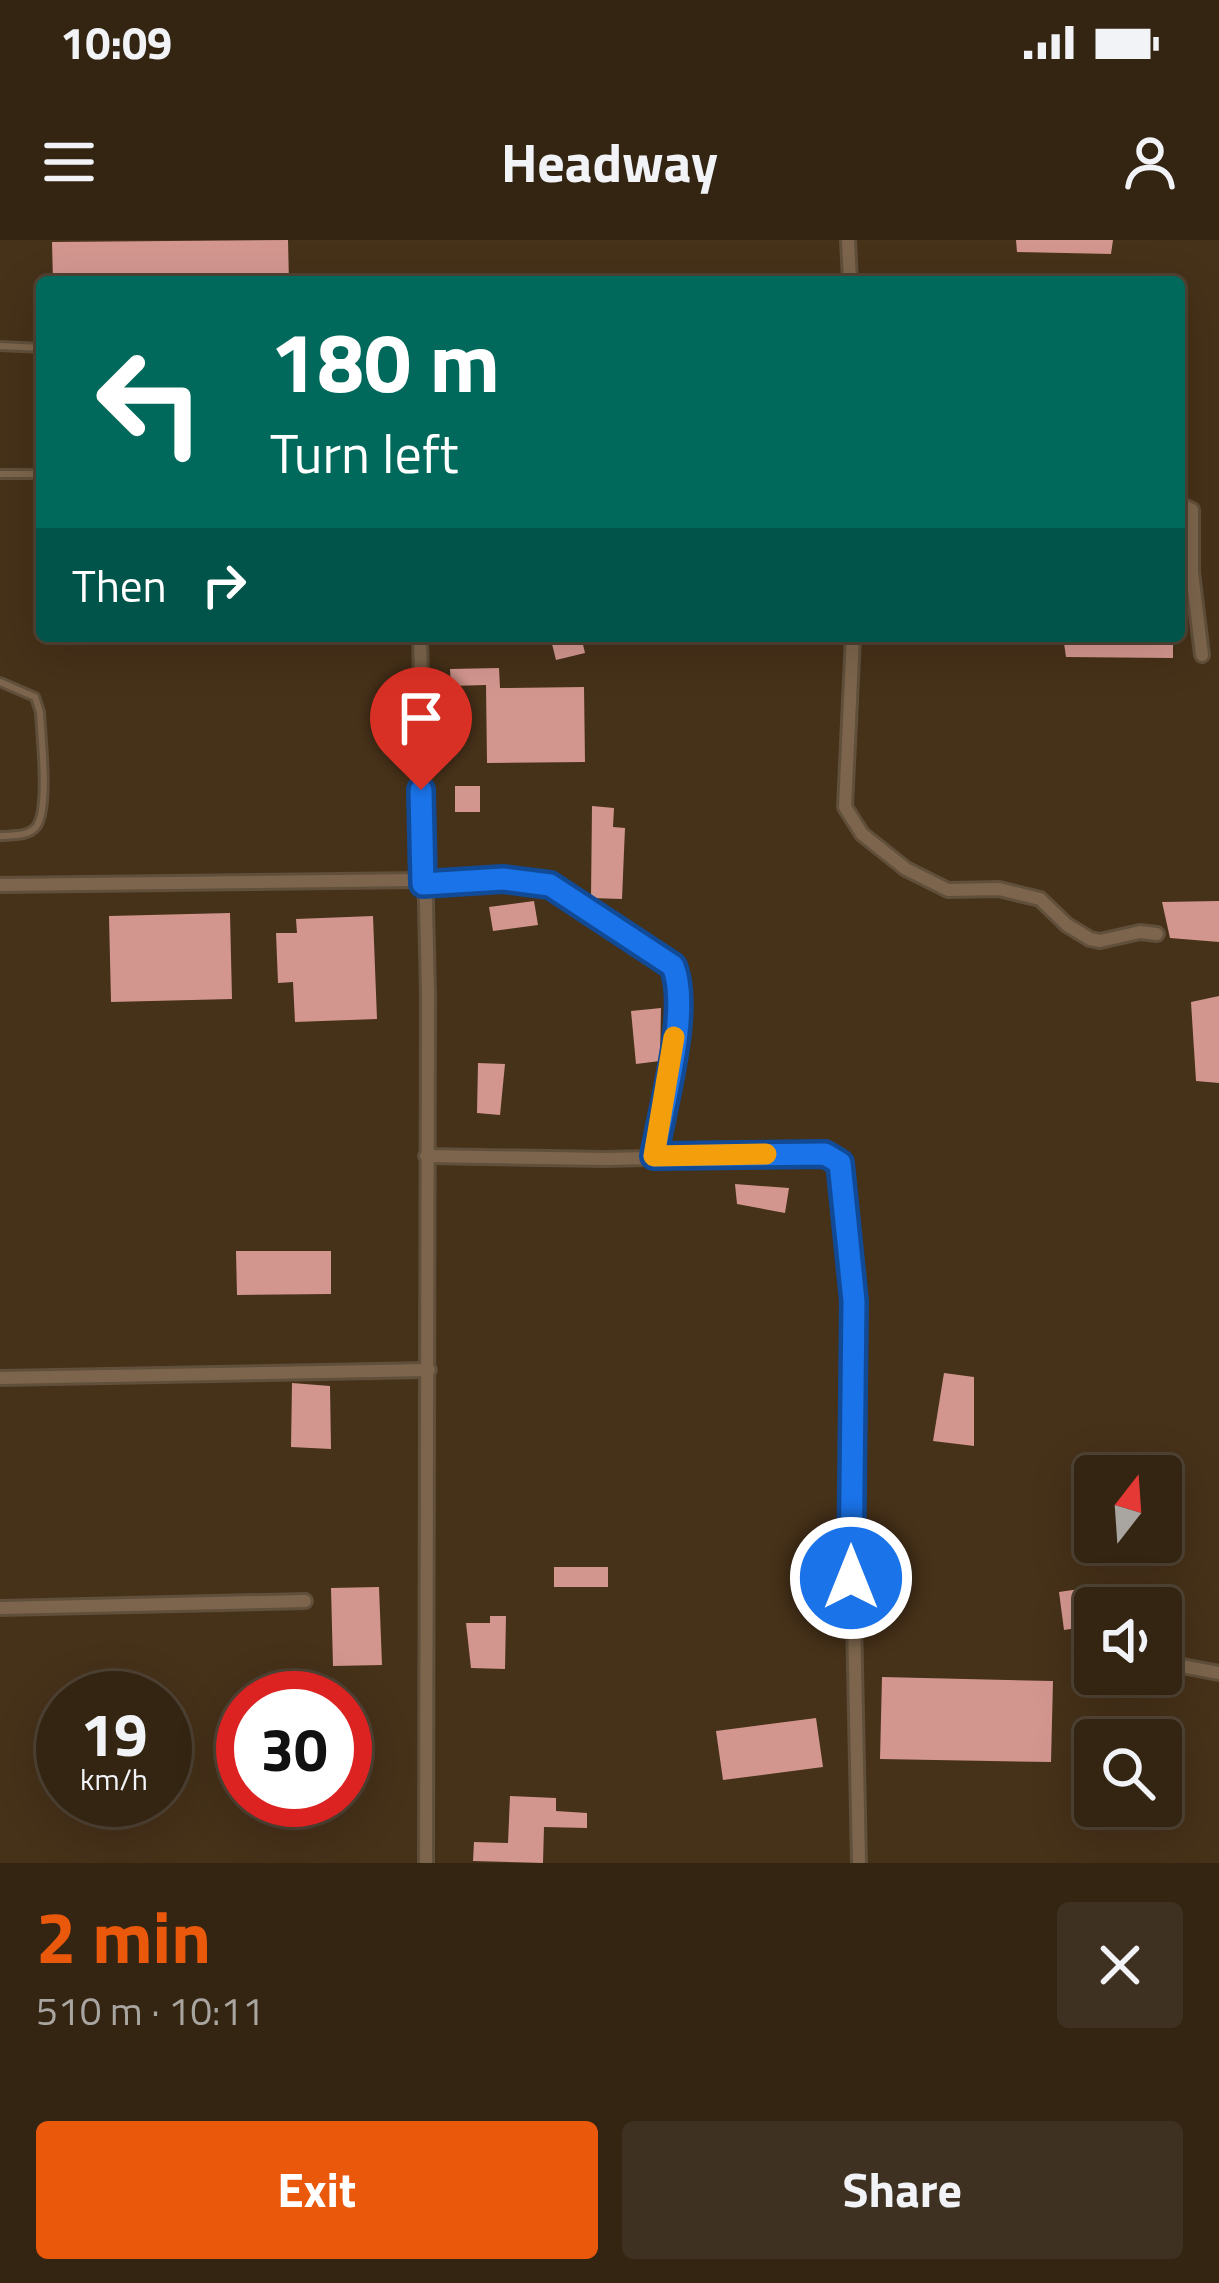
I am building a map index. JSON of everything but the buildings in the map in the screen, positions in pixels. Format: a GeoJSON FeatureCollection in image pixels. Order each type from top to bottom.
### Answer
{"type":"FeatureCollection","features":[{"type":"Feature","properties":{"kind":"street"},"geometry":{"type":"LineString","coordinates":[[848,240],[850,276]]}},
{"type":"Feature","properties":{"kind":"street"},"geometry":{"type":"LineString","coordinates":[[1185,506],[1192,509],[1192,572],[1202,655]]}},
{"type":"Feature","properties":{"kind":"street"},"geometry":{"type":"LineString","coordinates":[[420,642],[429,1370],[427,1863]]}},
{"type":"Feature","properties":{"kind":"street"},"geometry":{"type":"LineString","coordinates":[[853,642],[845,807],[862,833],[906,869],[948,890],[999,889],[1040,898],[1090,939],[1157,934]]}},
{"type":"Feature","properties":{"kind":"street"},"geometry":{"type":"LineString","coordinates":[[0,885],[423,884],[503,879],[550,885],[673,966],[676,1019],[654,1156]]}},
{"type":"Feature","properties":{"kind":"street"},"geometry":{"type":"LineString","coordinates":[[427,1156],[825,1154],[840,1163],[854,1301],[851,1552],[859,1863]]}},
{"type":"Feature","properties":{"kind":"street"},"geometry":{"type":"LineString","coordinates":[[0,1378],[429,1370]]}},
{"type":"Feature","properties":{"kind":"street"},"geometry":{"type":"LineString","coordinates":[[0,1608],[305,1601]]}},
{"type":"Feature","properties":{"kind":"street"},"geometry":{"type":"LineString","coordinates":[[1182,1665],[1219,1673]]}},
{"type":"Feature","properties":{"kind":"lane"},"geometry":{"type":"LineString","coordinates":[[0,346],[36,348]]}},
{"type":"Feature","properties":{"kind":"lane"},"geometry":{"type":"LineString","coordinates":[[0,474],[36,474]]}},
{"type":"Feature","properties":{"kind":"lane"},"geometry":{"type":"LineString","coordinates":[[0,682],[35,697],[40,712],[43,812],[35,828],[23,835],[0,836]]}},
{"type":"Feature","properties":{"kind":"slow traffic"},"geometry":{"type":"LineString","coordinates":[[674,1037],[654,1156],[766,1154]]}},
{"type":"Feature","properties":{"kind":"route"},"geometry":{"type":"LineString","coordinates":[[421,790],[423,884],[503,879],[550,885],[673,966],[677,1002],[672,1053],[654,1156],[825,1154],[840,1163],[850,1224],[854,1301],[851,1578]]}}]}
